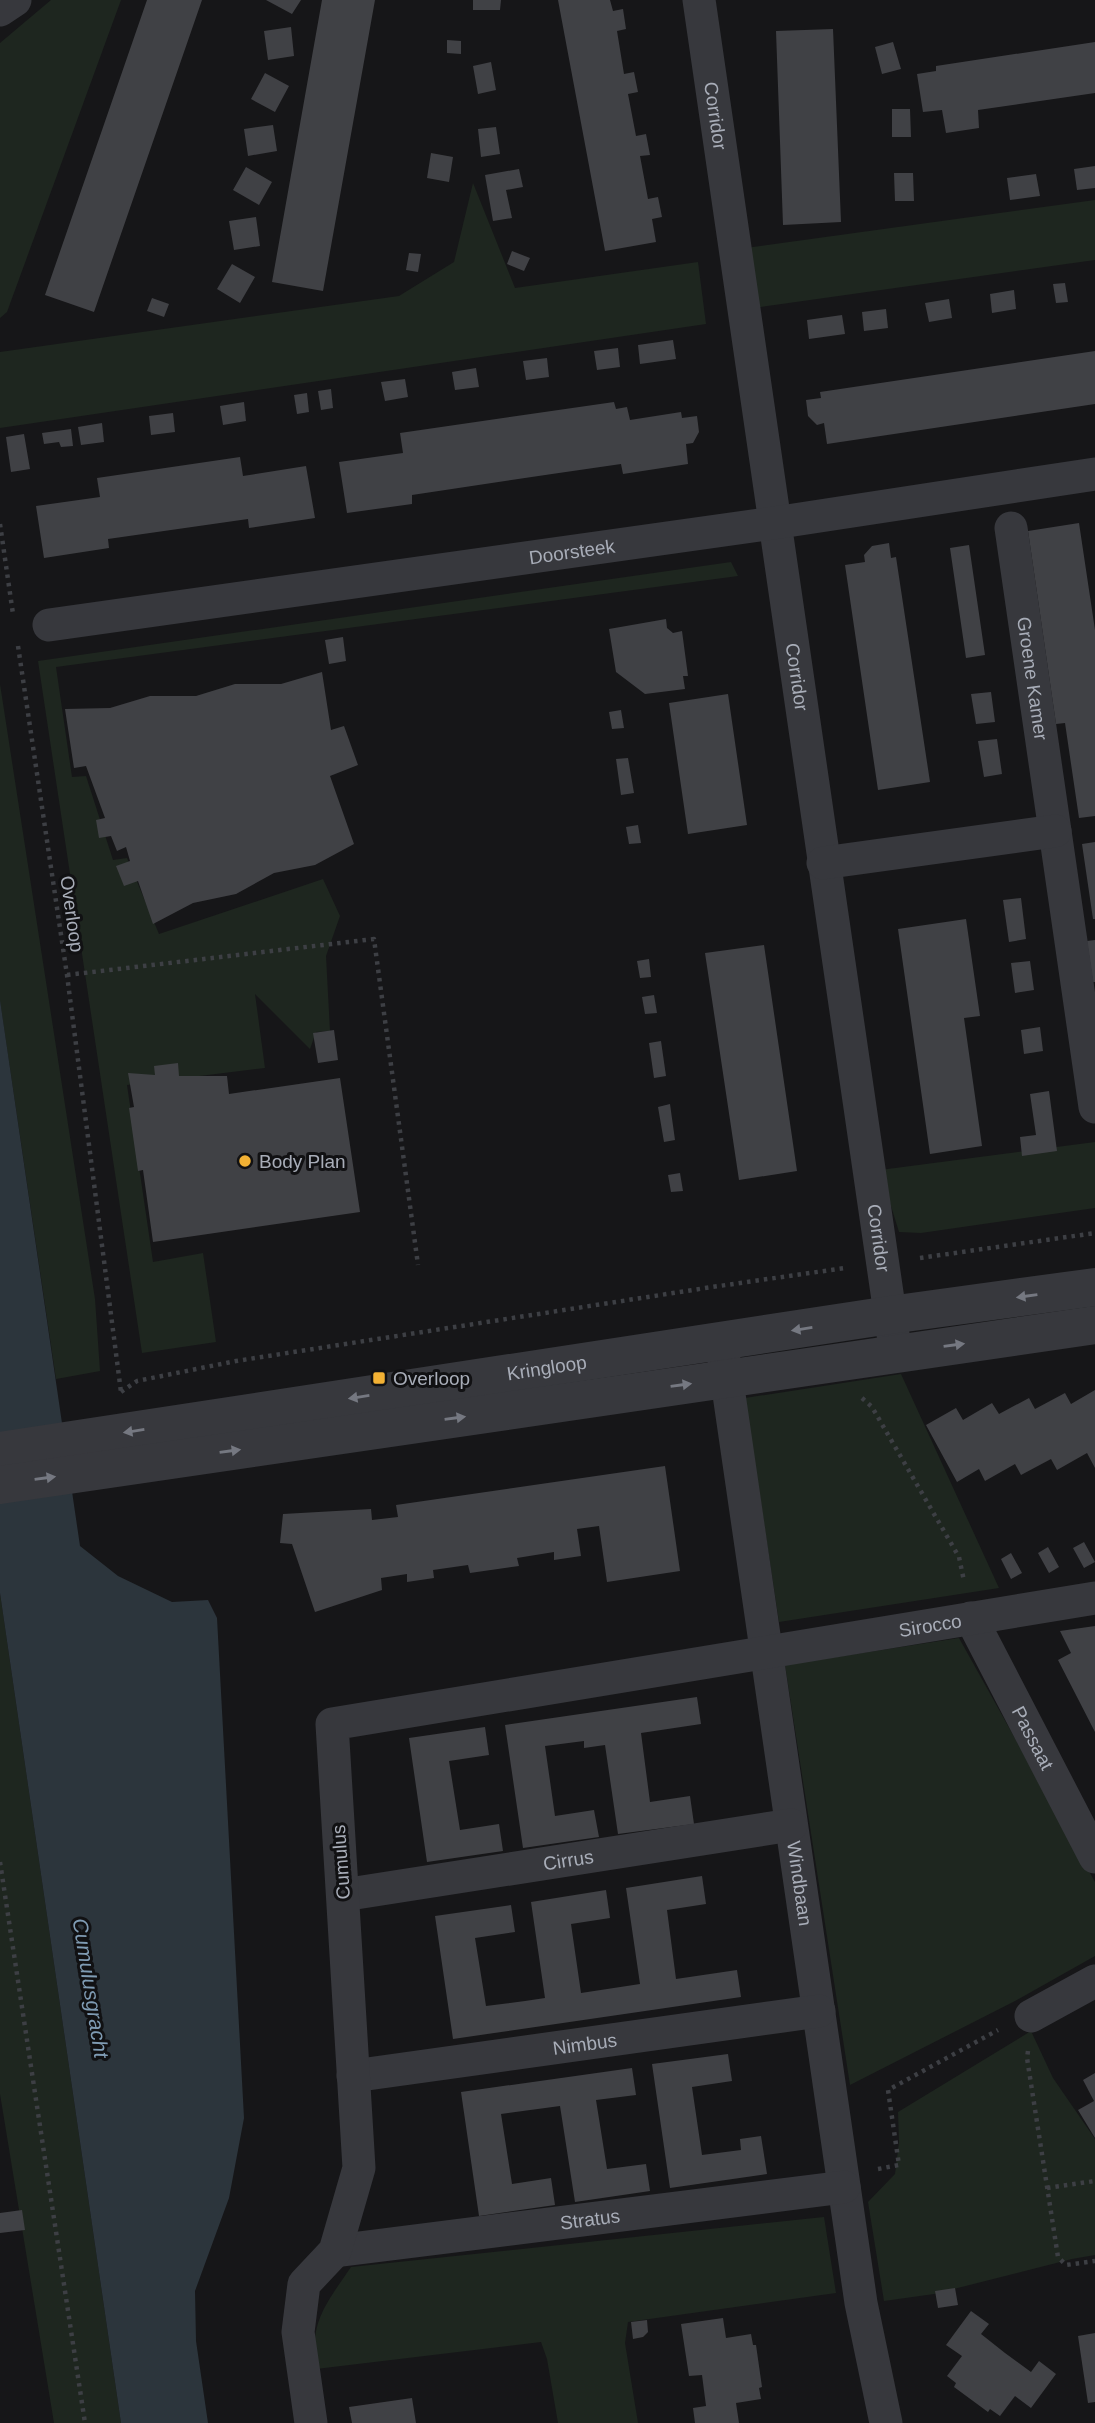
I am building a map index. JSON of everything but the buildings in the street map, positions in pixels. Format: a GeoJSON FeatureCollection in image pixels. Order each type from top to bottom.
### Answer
{"type":"FeatureCollection","features":[{"type":"Feature","properties":{"kind":"street"},"geometry":{"type":"LineString","coordinates":[[0,10],[15,0]]}},
{"type":"Feature","properties":{"kind":"street","name":"Corridor"},"geometry":{"type":"LineString","coordinates":[[699,0],[895,1354]]}},
{"type":"Feature","properties":{"kind":"street","name":"Doorsteek"},"geometry":{"type":"LineString","coordinates":[[49,625],[774,523],[1095,474]]}},
{"type":"Feature","properties":{"kind":"street","name":"Groene Kamer"},"geometry":{"type":"LineString","coordinates":[[1011,528],[1095,1107]]}},
{"type":"Feature","properties":{"kind":"street"},"geometry":{"type":"LineString","coordinates":[[823,863],[1055,831]]}},
{"type":"Feature","properties":{"kind":"street","name":"Kringloop"},"geometry":{"type":"LineString","coordinates":[[724,1360],[890,1315],[1095,1287]]}},
{"type":"Feature","properties":{"kind":"street","name":"Kringloop"},"geometry":{"type":"LineString","coordinates":[[0,1485],[86,1455],[724,1360],[895,1354],[1095,1325]]}},
{"type":"Feature","properties":{"kind":"street","name":"Windbaan"},"geometry":{"type":"LineString","coordinates":[[724,1360],[861,2303],[886,2423]]}},
{"type":"Feature","properties":{"kind":"street","name":"Kringloop"},"geometry":{"type":"LineString","coordinates":[[0,1451],[86,1455]]}},
{"type":"Feature","properties":{"kind":"street","name":"Sirocco"},"geometry":{"type":"LineString","coordinates":[[766,1652],[1095,1598]]}},
{"type":"Feature","properties":{"kind":"street","name":"Passaat"},"geometry":{"type":"LineString","coordinates":[[971,1618],[1095,1857]]}},
{"type":"Feature","properties":{"kind":"street","name":"Cumulus"},"geometry":{"type":"LineString","coordinates":[[312,2423],[298,2332],[304,2284],[335,2251],[359,2168],[332,1724],[766,1652]]}},
{"type":"Feature","properties":{"kind":"street","name":"Cirrus"},"geometry":{"type":"LineString","coordinates":[[343,1895],[791,1825]]}},
{"type":"Feature","properties":{"kind":"street"},"geometry":{"type":"LineString","coordinates":[[1031,2016],[1095,1981]]}},
{"type":"Feature","properties":{"kind":"street","name":"Nimbus"},"geometry":{"type":"LineString","coordinates":[[353,2076],[818,2011]]}},
{"type":"Feature","properties":{"kind":"street","name":"Stratus"},"geometry":{"type":"LineString","coordinates":[[335,2251],[843,2181]]}},
{"type":"Feature","properties":{"kind":"path"},"geometry":{"type":"LineString","coordinates":[[0,524],[14,621]]}},
{"type":"Feature","properties":{"kind":"path","name":"Overloop"},"geometry":{"type":"LineString","coordinates":[[16,634],[67,975],[121,1392]]}},
{"type":"Feature","properties":{"kind":"path"},"geometry":{"type":"LineString","coordinates":[[67,975],[374,939],[418,1265]]}},
{"type":"Feature","properties":{"kind":"path"},"geometry":{"type":"LineString","coordinates":[[111,1394],[121,1392],[137,1381],[236,1361],[712,1287],[1095,1233]]}},
{"type":"Feature","properties":{"kind":"path"},"geometry":{"type":"LineString","coordinates":[[859,1396],[872,1407],[959,1557],[971,1618]]}},
{"type":"Feature","properties":{"kind":"path"},"geometry":{"type":"LineString","coordinates":[[0,1862],[85,2423]]}},
{"type":"Feature","properties":{"kind":"path"},"geometry":{"type":"LineString","coordinates":[[843,2181],[899,2165],[888,2091],[973,2044],[1031,2016]]}},
{"type":"Feature","properties":{"kind":"path"},"geometry":{"type":"LineString","coordinates":[[1031,2016],[1027,2058],[1058,2258],[1066,2265],[1095,2261]]}},
{"type":"Feature","properties":{"kind":"path"},"geometry":{"type":"LineString","coordinates":[[1047,2188],[1095,2181]]}},
{"type":"Feature","properties":{"kind":"shaded area"},"geometry":{"type":"Polygon","coordinates":[[[51,0],[121,0],[7,312],[0,318],[0,43],[51,0]]]}},
{"type":"Feature","properties":{"kind":"shaded area"},"geometry":{"type":"Polygon","coordinates":[[[473,183],[515,288],[698,262],[706,324],[0,428],[0,352],[399,296],[454,262],[473,183]]]}},
{"type":"Feature","properties":{"kind":"shaded area"},"geometry":{"type":"Polygon","coordinates":[[[1095,200],[1095,260],[754,308],[746,248],[1095,200]]]}},
{"type":"Feature","properties":{"kind":"shaded area"},"geometry":{"type":"Polygon","coordinates":[[[731,562],[738,576],[56,667],[72,777],[86,776],[113,860],[127,858],[159,934],[323,879],[340,916],[326,956],[330,1031],[316,1032],[310,1049],[255,994],[265,1068],[127,1085],[153,1262],[203,1253],[216,1342],[142,1353],[38,661],[731,562]]]}},
{"type":"Feature","properties":{"kind":"shaded area"},"geometry":{"type":"Polygon","coordinates":[[[0,684],[95,1299],[100,1371],[56,1379],[0,1001],[0,684]]]}},
{"type":"Feature","properties":{"kind":"shaded area"},"geometry":{"type":"Polygon","coordinates":[[[1095,1142],[1095,1208],[921,1233],[899,1232],[880,1170],[1095,1142]]]}},
{"type":"Feature","properties":{"kind":"shaded area"},"geometry":{"type":"Polygon","coordinates":[[[901,1374],[999,1588],[779,1622],[745,1398],[901,1374]]]}},
{"type":"Feature","properties":{"kind":"shaded area"},"geometry":{"type":"Polygon","coordinates":[[[0,1593],[121,2423],[54,2423],[0,2094],[0,1593]]]}},
{"type":"Feature","properties":{"kind":"shaded area"},"geometry":{"type":"Polygon","coordinates":[[[959,1638],[1095,1882],[1095,1956],[1015,2001],[850,2085],[785,1665],[959,1638]]]}},
{"type":"Feature","properties":{"kind":"shaded area"},"geometry":{"type":"Polygon","coordinates":[[[1031,2031],[1053,2078],[1095,2139],[1095,2255],[934,2294],[884,2301],[868,2202],[895,2174],[899,2142],[898,2112],[1031,2031]]]}},
{"type":"Feature","properties":{"kind":"shaded area"},"geometry":{"type":"Polygon","coordinates":[[[824,2217],[836,2293],[628,2322],[625,2343],[638,2423],[558,2423],[547,2359],[541,2342],[316,2369],[314,2353],[317,2326],[327,2303],[351,2267],[824,2217]]]}},
{"type":"Feature","properties":{"kind":"water","name":"Cumulusgracht"},"geometry":{"type":"Polygon","coordinates":[[[0,1000],[80,1546],[118,1576],[172,1602],[208,1600],[217,1618],[244,2118],[229,2198],[195,2291],[196,2341],[208,2423],[121,2423],[0,1593],[0,1000]]]}},
{"type":"Feature","properties":{"kind":"place","name":"Body Plan"},"geometry":{"type":"Point","coordinates":[245,1161]}},
{"type":"Feature","properties":{"kind":"place","name":"Overloop"},"geometry":{"type":"Point","coordinates":[379,1378]}}]}
